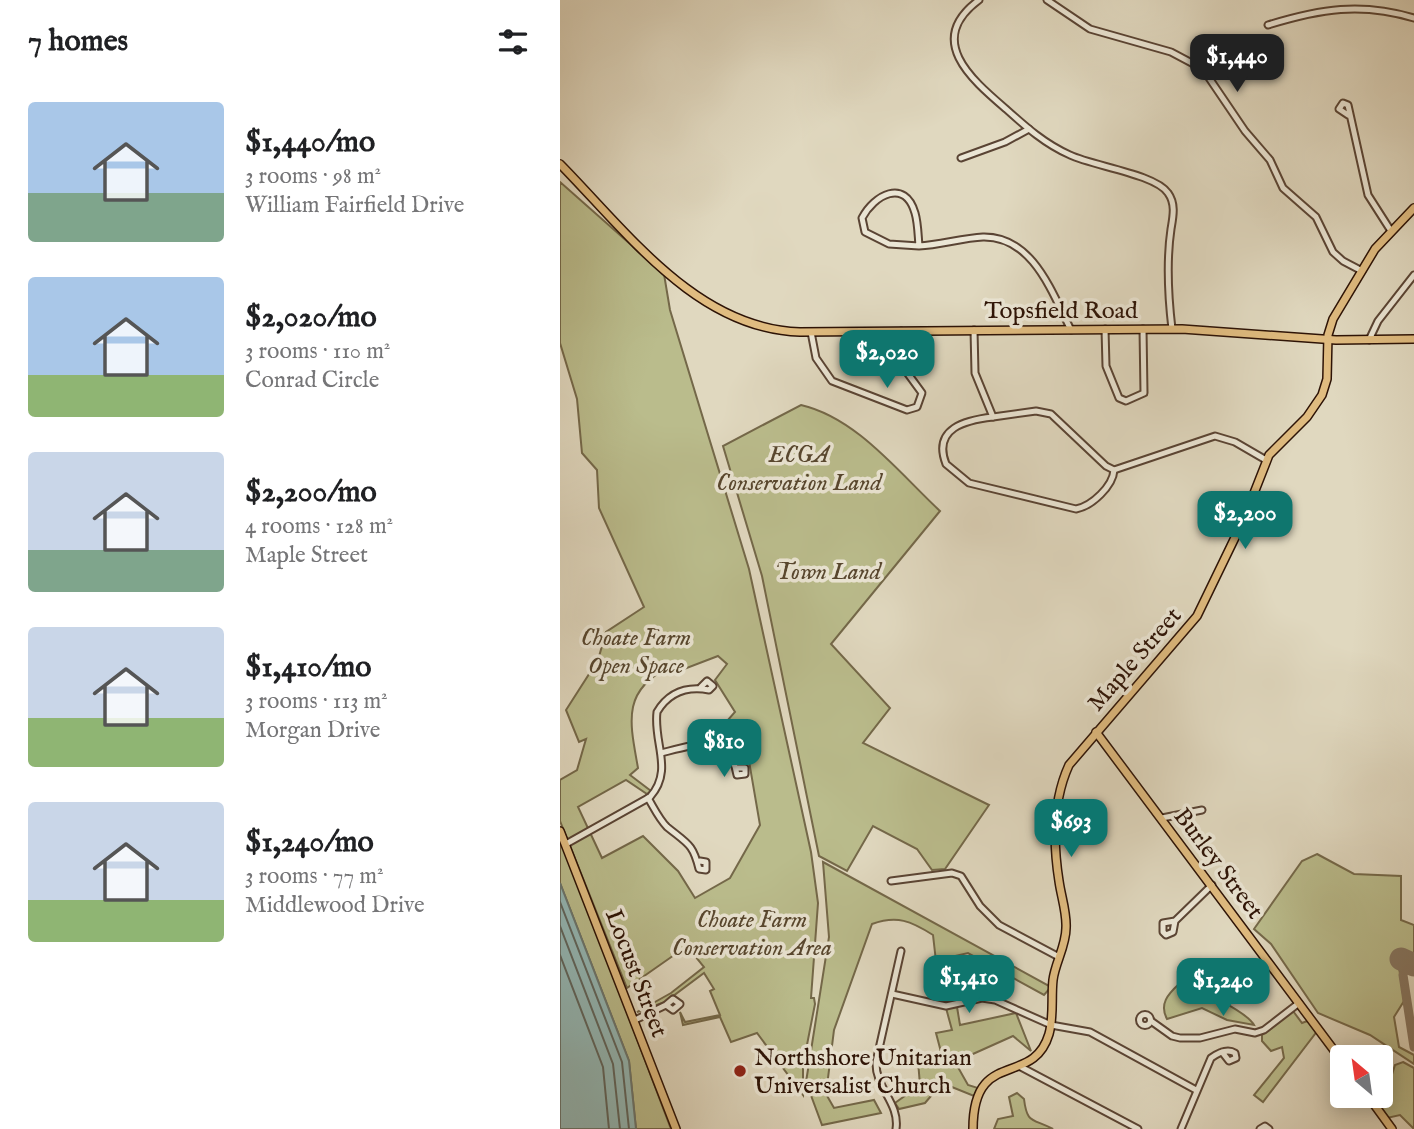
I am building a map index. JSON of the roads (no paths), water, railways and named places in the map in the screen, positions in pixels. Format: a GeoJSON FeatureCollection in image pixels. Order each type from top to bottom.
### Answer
{"type":"FeatureCollection","features":[{"type":"Feature","properties":{"kind":"main road","name":"Topsfield Road"},"geometry":{"type":"LineString","coordinates":[[560,164],[698,299],[726,314],[764,328],[811,332],[1172,329],[1328,340],[1414,339]]}},
{"type":"Feature","properties":{"kind":"main road","name":"Maple Street"},"geometry":{"type":"LineString","coordinates":[[1051,1025],[1053,983],[1066,929],[1058,869],[1058,794],[1069,765],[1198,616],[1244,522],[1266,460],[1280,441],[1319,402],[1327,379],[1328,340],[1333,319],[1375,249],[1411,211]]}},
{"type":"Feature","properties":{"kind":"main road","name":"Burley Street"},"geometry":{"type":"LineString","coordinates":[[1096,732],[1330,1045]]}},
{"type":"Feature","properties":{"kind":"main road","name":"Locust Street"},"geometry":{"type":"LineString","coordinates":[[560,831],[676,1129]]}},
{"type":"Feature","properties":{"kind":"main road"},"geometry":{"type":"LineString","coordinates":[[973,1129],[975,1103],[982,1085],[991,1076],[1019,1066],[1042,1049],[1051,1025]]}},
{"type":"Feature","properties":{"kind":"main road"},"geometry":{"type":"LineString","coordinates":[[1376,1108],[1388,1127]]}},
{"type":"Feature","properties":{"kind":"street"},"geometry":{"type":"LineString","coordinates":[[979,0],[965,12],[956,27],[958,59],[976,83],[1029,130],[1069,155],[1149,180],[1167,191],[1173,205],[1167,276],[1172,329]]}},
{"type":"Feature","properties":{"kind":"street"},"geometry":{"type":"LineString","coordinates":[[1047,0],[1090,29],[1171,52],[1203,69],[1245,131],[1270,160],[1283,188],[1315,217],[1333,252],[1362,271]]}},
{"type":"Feature","properties":{"kind":"street"},"geometry":{"type":"LineString","coordinates":[[1268,25],[1328,8],[1398,13],[1414,19]]}},
{"type":"Feature","properties":{"kind":"street"},"geometry":{"type":"LineString","coordinates":[[1348,115],[1357,138],[1368,195],[1391,231]]}},
{"type":"Feature","properties":{"kind":"street"},"geometry":{"type":"LineString","coordinates":[[961,158],[1029,130]]}},
{"type":"Feature","properties":{"kind":"street"},"geometry":{"type":"LineString","coordinates":[[919,246],[916,214],[909,201],[899,194],[890,193],[874,200],[862,218],[865,232],[889,244],[919,246],[981,237],[1000,239],[1015,246],[1032,260],[1071,330]]}},
{"type":"Feature","properties":{"kind":"street"},"geometry":{"type":"LineString","coordinates":[[1411,211],[1414,222]]}},
{"type":"Feature","properties":{"kind":"street"},"geometry":{"type":"LineString","coordinates":[[1369,340],[1378,321],[1414,275]]}},
{"type":"Feature","properties":{"kind":"street"},"geometry":{"type":"LineString","coordinates":[[1105,329],[1108,376],[1119,398],[1126,401],[1144,393],[1143,329]]}},
{"type":"Feature","properties":{"kind":"street"},"geometry":{"type":"LineString","coordinates":[[974,330],[975,373],[993,417]]}},
{"type":"Feature","properties":{"kind":"street"},"geometry":{"type":"LineString","coordinates":[[811,332],[816,358],[832,381],[907,410],[917,407],[922,393],[903,367],[901,331]]}},
{"type":"Feature","properties":{"kind":"street"},"geometry":{"type":"LineString","coordinates":[[1114,470],[1110,484],[1090,503],[1076,509],[969,483],[946,464],[943,450],[947,433],[960,423],[1036,411],[1051,414],[1106,466],[1114,470],[1215,436],[1235,442],[1266,460]]}},
{"type":"Feature","properties":{"kind":"street"},"geometry":{"type":"LineString","coordinates":[[566,844],[648,798],[659,787],[662,778],[661,753],[655,722],[662,704],[674,693],[701,687]]}},
{"type":"Feature","properties":{"kind":"street"},"geometry":{"type":"LineString","coordinates":[[661,753],[710,744],[725,750],[737,768]]}},
{"type":"Feature","properties":{"kind":"street"},"geometry":{"type":"LineString","coordinates":[[648,798],[666,825],[687,841],[700,861]]}},
{"type":"Feature","properties":{"kind":"street"},"geometry":{"type":"LineString","coordinates":[[1162,818],[1202,810]]}},
{"type":"Feature","properties":{"kind":"street"},"geometry":{"type":"LineString","coordinates":[[891,881],[952,873],[961,876],[999,925],[1059,957]]}},
{"type":"Feature","properties":{"kind":"street"},"geometry":{"type":"LineString","coordinates":[[1175,921],[1212,885]]}},
{"type":"Feature","properties":{"kind":"street"},"geometry":{"type":"LineString","coordinates":[[896,1129],[896,1110],[876,1069],[901,951]]}},
{"type":"Feature","properties":{"kind":"street"},"geometry":{"type":"LineString","coordinates":[[892,994],[946,1006],[988,998],[1051,1025],[1090,1032],[1196,1090]]}},
{"type":"Feature","properties":{"kind":"street"},"geometry":{"type":"LineString","coordinates":[[1151,1021],[1172,1036],[1180,1038],[1200,1038],[1235,1029],[1255,1033],[1264,1030],[1300,1003]]}},
{"type":"Feature","properties":{"kind":"street"},"geometry":{"type":"LineString","coordinates":[[635,1020],[666,1005]]}},
{"type":"Feature","properties":{"kind":"street"},"geometry":{"type":"LineString","coordinates":[[1181,1129],[1206,1064],[1222,1052]]}},
{"type":"Feature","properties":{"kind":"street"},"geometry":{"type":"LineString","coordinates":[[1019,1066],[1138,1129]]}},
{"type":"Feature","properties":{"kind":"street"},"geometry":{"type":"LineString","coordinates":[[1260,1129],[1265,1126],[1269,1129]]}},
{"type":"Feature","properties":{"kind":"water"},"geometry":{"type":"Polygon","coordinates":[[[560,883],[629,1061],[636,1129],[560,1129],[560,883]]]}},
{"type":"Feature","properties":{"kind":"place","name":"Northshore Unitarian Universalist Church"},"geometry":{"type":"Point","coordinates":[740,1071]}},
{"type":"Feature","properties":{"kind":"park label","name":"ECGA Conservation Land"},"geometry":{"type":"Point","coordinates":[799,468]}},
{"type":"Feature","properties":{"kind":"park label","name":"Town Land"},"geometry":{"type":"Point","coordinates":[828,571]}},
{"type":"Feature","properties":{"kind":"park label","name":"Choate Farm Open Space"},"geometry":{"type":"Point","coordinates":[636,651]}},
{"type":"Feature","properties":{"kind":"park label","name":"Choate Farm Conservation Area"},"geometry":{"type":"Point","coordinates":[752,933]}}]}
